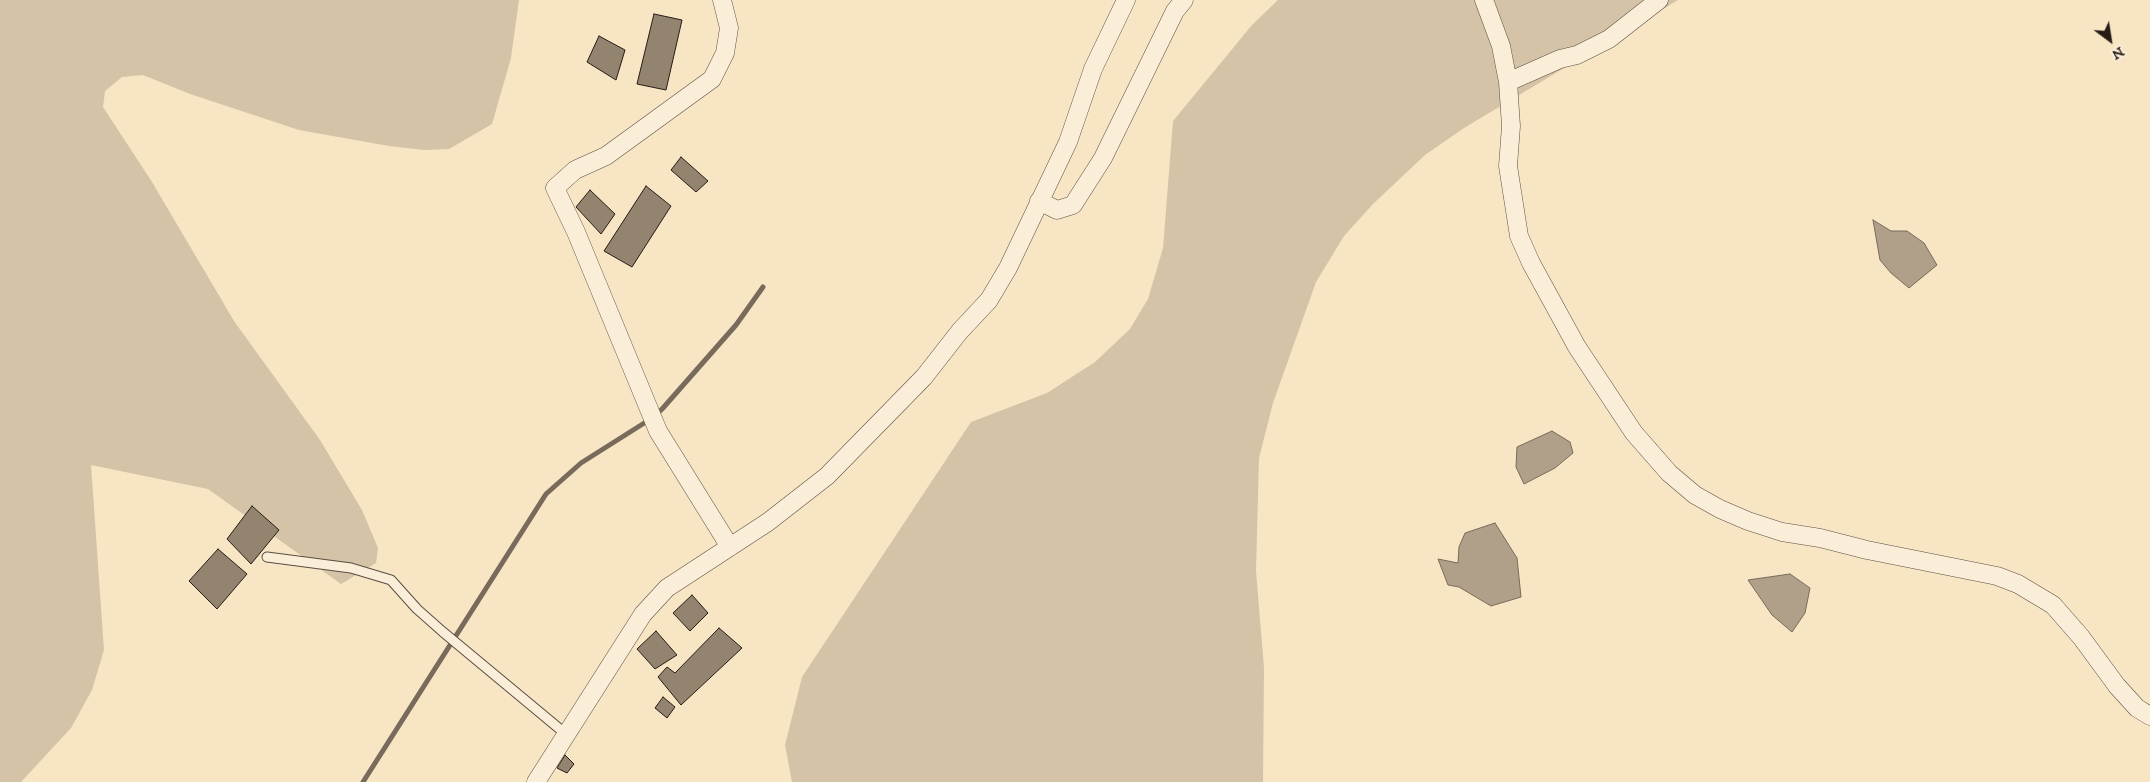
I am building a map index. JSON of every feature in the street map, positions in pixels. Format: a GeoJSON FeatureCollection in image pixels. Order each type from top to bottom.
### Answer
{"type":"FeatureCollection","features":[{"type":"Feature","properties":{"kind":"street"},"geometry":{"type":"LineString","coordinates":[[722,0],[730,28],[725,53],[712,78],[606,156],[575,170],[555,188],[576,232],[658,431],[730,547]]}},
{"type":"Feature","properties":{"kind":"street"},"geometry":{"type":"LineString","coordinates":[[536,782],[643,614],[667,588],[768,522],[827,476],[924,377],[960,332],[989,300],[1008,268],[1068,142],[1093,69],[1126,0]]}},
{"type":"Feature","properties":{"kind":"street"},"geometry":{"type":"LineString","coordinates":[[1040,201],[1057,210],[1073,205],[1103,158],[1175,12],[1184,0]]}},
{"type":"Feature","properties":{"kind":"street"},"geometry":{"type":"LineString","coordinates":[[1484,0],[1501,46],[1508,82],[1512,126],[1508,166],[1519,236],[1577,348],[1634,433],[1669,473],[1695,495],[1720,509],[1748,521],[1782,532],[1820,538],[1867,550],[1997,576],[2018,584],[2053,605],[2137,708],[2150,716]]}},
{"type":"Feature","properties":{"kind":"street"},"geometry":{"type":"LineString","coordinates":[[1508,82],[1560,59],[1577,55],[1610,39],[1659,0]]}},
{"type":"Feature","properties":{"kind":"lane"},"geometry":{"type":"LineString","coordinates":[[267,557],[351,568],[391,580],[417,609],[442,632],[567,735]]}},
{"type":"Feature","properties":{"kind":"shaded area"},"geometry":{"type":"Polygon","coordinates":[[[0,0],[519,0],[511,58],[492,124],[449,149],[424,150],[389,146],[299,130],[190,94],[143,75],[122,77],[105,91],[103,107],[152,182],[234,321],[320,440],[362,510],[378,548],[376,563],[341,584],[208,489],[91,465],[104,650],[92,690],[71,728],[21,782],[0,782],[0,0]]]}},
{"type":"Feature","properties":{"kind":"shaded area"},"geometry":{"type":"Polygon","coordinates":[[[1278,0],[1678,0],[1464,128],[1425,155],[1373,204],[1344,236],[1316,282],[1273,403],[1259,458],[1256,571],[1264,668],[1263,782],[792,782],[785,745],[802,677],[971,422],[1047,393],[1095,362],[1130,329],[1148,299],[1163,248],[1173,121],[1252,25],[1278,0]]]}},
{"type":"Feature","properties":{"kind":"shaded area"},"geometry":{"type":"Polygon","coordinates":[[[1873,220],[1891,231],[1907,231],[1924,243],[1937,265],[1909,288],[1891,273],[1880,260],[1873,220]]]}},
{"type":"Feature","properties":{"kind":"shaded area"},"geometry":{"type":"Polygon","coordinates":[[[1552,431],[1570,442],[1573,453],[1555,468],[1524,484],[1516,467],[1517,447],[1552,431]]]}},
{"type":"Feature","properties":{"kind":"shaded area"},"geometry":{"type":"Polygon","coordinates":[[[1495,523],[1517,558],[1521,597],[1491,606],[1459,587],[1448,585],[1438,559],[1458,563],[1459,547],[1465,533],[1495,523]]]}},
{"type":"Feature","properties":{"kind":"shaded area"},"geometry":{"type":"Polygon","coordinates":[[[1790,574],[1810,588],[1805,613],[1792,632],[1772,615],[1748,580],[1790,574]]]}},
{"type":"Feature","properties":{"kind":"building"},"geometry":{"type":"Polygon","coordinates":[[[654,14],[682,20],[666,90],[637,84],[654,14]]]}},
{"type":"Feature","properties":{"kind":"building"},"geometry":{"type":"Polygon","coordinates":[[[599,36],[625,50],[616,80],[587,62],[599,36]]]}},
{"type":"Feature","properties":{"kind":"building"},"geometry":{"type":"Polygon","coordinates":[[[681,157],[708,181],[696,192],[671,170],[681,157]]]}},
{"type":"Feature","properties":{"kind":"building"},"geometry":{"type":"Polygon","coordinates":[[[646,186],[671,206],[632,267],[604,251],[646,186]]]}},
{"type":"Feature","properties":{"kind":"building"},"geometry":{"type":"Polygon","coordinates":[[[590,190],[615,214],[601,234],[576,207],[590,190]]]}},
{"type":"Feature","properties":{"kind":"building"},"geometry":{"type":"Polygon","coordinates":[[[252,506],[279,530],[251,564],[227,539],[252,506]]]}},
{"type":"Feature","properties":{"kind":"building"},"geometry":{"type":"Polygon","coordinates":[[[218,549],[247,574],[217,609],[189,581],[218,549]]]}},
{"type":"Feature","properties":{"kind":"building"},"geometry":{"type":"Polygon","coordinates":[[[692,595],[708,613],[690,631],[673,613],[692,595]]]}},
{"type":"Feature","properties":{"kind":"building"},"geometry":{"type":"Polygon","coordinates":[[[719,628],[742,648],[681,705],[658,677],[667,667],[675,673],[719,628]]]}},
{"type":"Feature","properties":{"kind":"building"},"geometry":{"type":"Polygon","coordinates":[[[656,631],[677,655],[655,669],[637,649],[656,631]]]}},
{"type":"Feature","properties":{"kind":"building"},"geometry":{"type":"Polygon","coordinates":[[[663,697],[675,707],[667,718],[655,708],[663,697]]]}},
{"type":"Feature","properties":{"kind":"building"},"geometry":{"type":"Polygon","coordinates":[[[565,755],[574,764],[567,773],[557,768],[565,755]]]}},
{"type":"Feature","properties":{"kind":"waterway"},"geometry":{"type":"LineString","coordinates":[[656,415],[736,325],[763,287]]}},
{"type":"Feature","properties":{"kind":"waterway"},"geometry":{"type":"LineString","coordinates":[[363,782],[546,494],[581,463],[649,420]]}}]}
